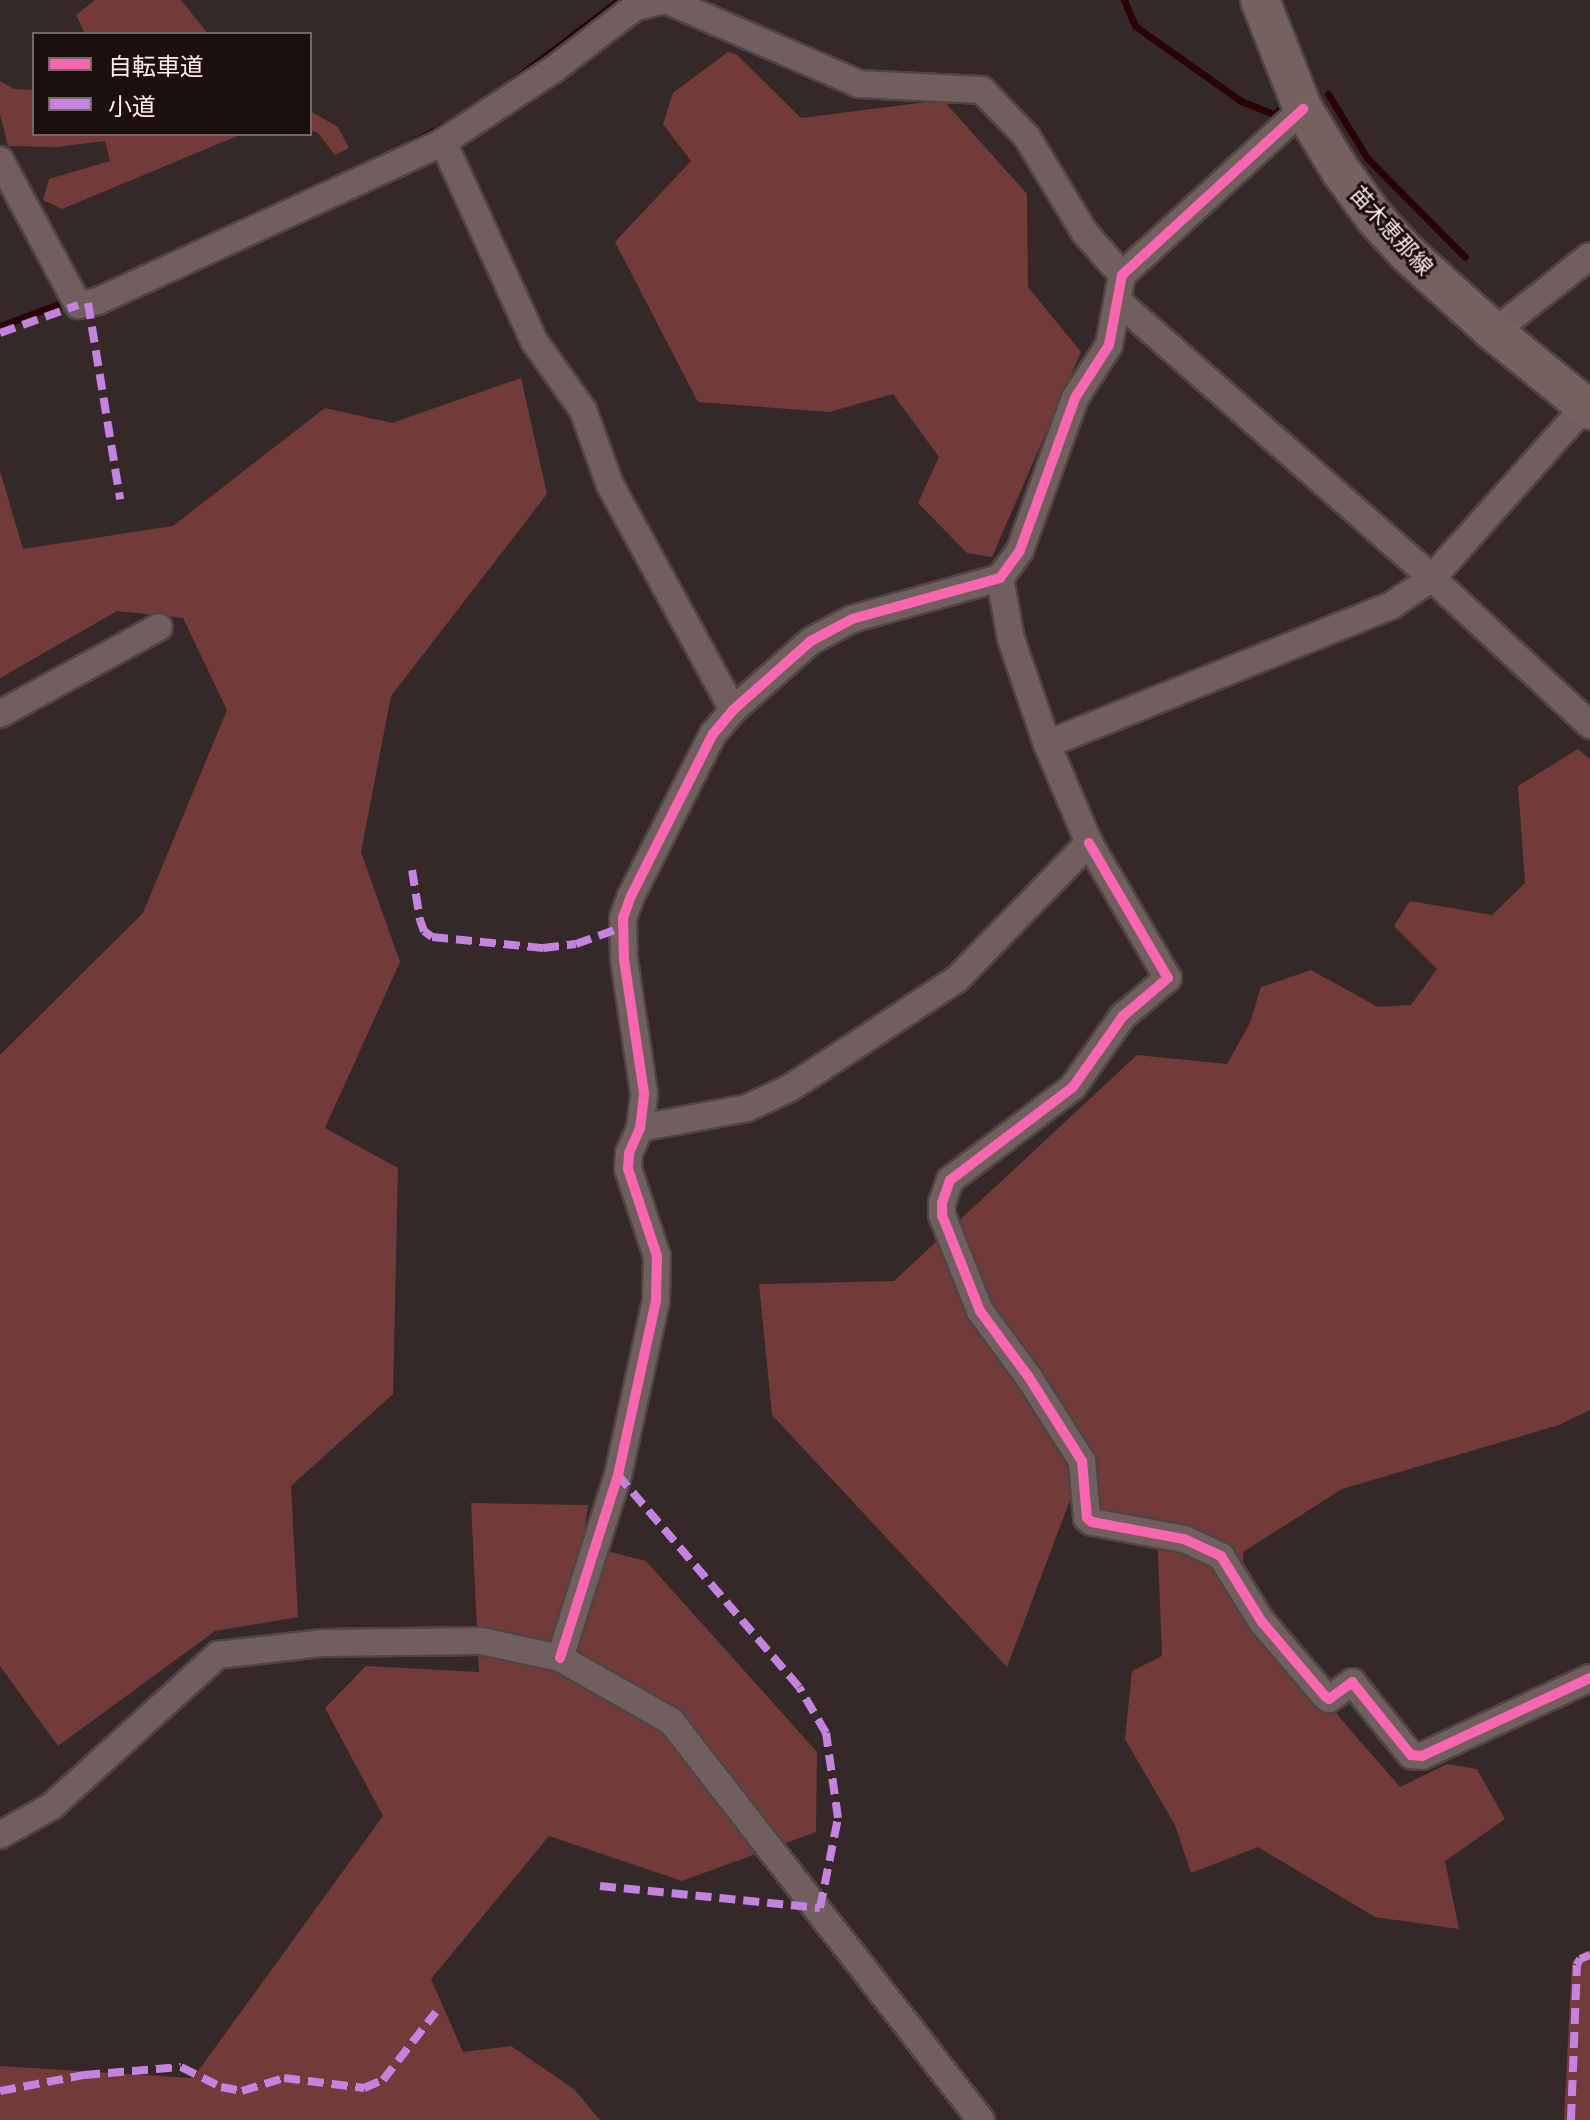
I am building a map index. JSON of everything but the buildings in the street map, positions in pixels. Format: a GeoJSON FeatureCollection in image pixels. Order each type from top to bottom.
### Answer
{"type":"FeatureCollection","features":[{"type":"Feature","properties":{"kind":"main road","name":"苗木恵那線"},"geometry":{"type":"LineString","coordinates":[[1260,0],[1303,109],[1340,170],[1374,217],[1408,254],[1494,332],[1588,408]]}},
{"type":"Feature","properties":{"kind":"street"},"geometry":{"type":"LineString","coordinates":[[0,160],[78,305],[98,301],[443,142],[554,69],[635,7],[666,0],[859,84],[982,90],[1027,137],[1085,233],[1122,275]]}},
{"type":"Feature","properties":{"kind":"street"},"geometry":{"type":"LineString","coordinates":[[560,1658],[618,1475],[656,1300],[657,1256],[628,1169],[629,1153],[640,1128],[644,1093],[624,959],[623,918],[713,734],[733,710],[811,641],[852,619],[1000,578],[1020,550],[1075,398],[1109,345],[1122,275],[1303,109]]}},
{"type":"Feature","properties":{"kind":"street"},"geometry":{"type":"LineString","coordinates":[[443,142],[534,341],[583,410],[610,485],[733,710]]}},
{"type":"Feature","properties":{"kind":"street"},"geometry":{"type":"LineString","coordinates":[[1494,332],[1590,256]]}},
{"type":"Feature","properties":{"kind":"street"},"geometry":{"type":"LineString","coordinates":[[1119,302],[1432,578],[1590,725]]}},
{"type":"Feature","properties":{"kind":"street"},"geometry":{"type":"LineString","coordinates":[[1047,744],[1392,605],[1432,578],[1588,408]]}},
{"type":"Feature","properties":{"kind":"street"},"geometry":{"type":"LineString","coordinates":[[1000,578],[1011,639],[1047,744],[1089,843],[1168,978],[1123,1016],[1073,1087],[950,1180],[942,1203],[942,1215],[980,1311],[1028,1376],[1082,1461],[1087,1518],[1092,1522],[1184,1539],[1221,1556],[1262,1622],[1325,1696],[1329,1699],[1352,1682],[1411,1755],[1422,1756],[1590,1678]]}},
{"type":"Feature","properties":{"kind":"street"},"geometry":{"type":"LineString","coordinates":[[0,714],[159,627]]}},
{"type":"Feature","properties":{"kind":"street"},"geometry":{"type":"LineString","coordinates":[[640,1128],[747,1108],[790,1088],[957,979],[1089,843]]}},
{"type":"Feature","properties":{"kind":"street"},"geometry":{"type":"LineString","coordinates":[[0,1835],[52,1806],[218,1655],[321,1643],[481,1641],[560,1658],[671,1721],[981,2120]]}},
{"type":"Feature","properties":{"kind":"shaded area"},"geometry":{"type":"Polygon","coordinates":[[[95,0],[181,0],[206,32],[84,32],[76,15],[95,0]]]}},
{"type":"Feature","properties":{"kind":"shaded area"},"geometry":{"type":"Polygon","coordinates":[[[728,52],[737,55],[801,118],[943,100],[1027,194],[1028,287],[1081,352],[992,557],[967,553],[918,503],[939,457],[893,394],[829,412],[698,402],[615,242],[691,161],[663,124],[673,93],[728,52]]]}},
{"type":"Feature","properties":{"kind":"shaded area"},"geometry":{"type":"Polygon","coordinates":[[[0,81],[14,89],[32,90],[32,136],[237,136],[62,209],[43,200],[49,179],[110,161],[105,141],[56,147],[8,146],[0,114],[0,81]]]}},
{"type":"Feature","properties":{"kind":"shaded area"},"geometry":{"type":"Polygon","coordinates":[[[312,112],[338,127],[349,148],[335,155],[317,132],[312,131],[312,112]]]}},
{"type":"Feature","properties":{"kind":"shaded area"},"geometry":{"type":"Polygon","coordinates":[[[521,378],[547,494],[391,696],[361,852],[400,962],[325,1128],[398,1168],[393,1394],[291,1486],[298,1617],[215,1631],[58,1746],[0,1666],[0,1055],[143,913],[227,710],[183,618],[117,611],[0,678],[0,471],[23,549],[173,526],[325,408],[392,423],[521,378]]]}},
{"type":"Feature","properties":{"kind":"shaded area"},"geometry":{"type":"Polygon","coordinates":[[[1578,749],[1590,759],[1590,1410],[1559,1425],[1342,1489],[1243,1552],[1243,1575],[1340,1718],[1400,1787],[1447,1764],[1477,1769],[1505,1819],[1445,1861],[1459,1929],[1375,1917],[1258,1847],[1191,1873],[1175,1825],[1125,1739],[1132,1671],[1162,1656],[1157,1527],[1070,1500],[1007,1667],[772,1415],[759,1284],[894,1281],[1137,1055],[1227,1064],[1250,1023],[1261,987],[1311,970],[1378,1007],[1411,1005],[1437,969],[1394,926],[1410,901],[1492,915],[1525,883],[1518,786],[1578,749]]]}},
{"type":"Feature","properties":{"kind":"shaded area"},"geometry":{"type":"Polygon","coordinates":[[[471,1503],[588,1505],[583,1545],[646,1561],[817,1752],[816,1832],[682,1881],[549,1836],[431,1979],[463,2052],[511,2046],[574,2089],[600,2120],[0,2120],[0,2066],[193,2078],[383,1816],[325,1708],[366,1666],[479,1672],[471,1503]]]}},
{"type":"Feature","properties":{"kind":"shaded area"},"geometry":{"type":"Polygon","coordinates":[[[1590,1951],[1590,2120],[1564,2120],[1572,1961],[1590,1951]]]}},
{"type":"Feature","properties":{"kind":"waterway"},"geometry":{"type":"LineString","coordinates":[[507,85],[619,0]]}},
{"type":"Feature","properties":{"kind":"waterway"},"geometry":{"type":"LineString","coordinates":[[1124,0],[1135,26],[1241,101],[1273,114],[1282,108]]}},
{"type":"Feature","properties":{"kind":"waterway"},"geometry":{"type":"LineString","coordinates":[[1328,94],[1367,158],[1465,257]]}},
{"type":"Feature","properties":{"kind":"waterway"},"geometry":{"type":"LineString","coordinates":[[407,145],[453,121]]}},
{"type":"Feature","properties":{"kind":"waterway"},"geometry":{"type":"LineString","coordinates":[[237,223],[382,157]]}},
{"type":"Feature","properties":{"kind":"waterway"},"geometry":{"type":"LineString","coordinates":[[0,326],[69,300]]}},
{"type":"Feature","properties":{"kind":"marked path"},"geometry":{"type":"LineString","coordinates":[[88,303],[120,499]]}},
{"type":"Feature","properties":{"kind":"marked path"},"geometry":{"type":"LineString","coordinates":[[0,333],[78,305]]}},
{"type":"Feature","properties":{"kind":"marked path"},"geometry":{"type":"LineString","coordinates":[[412,870],[420,920],[424,931],[432,937],[543,948],[576,944],[623,927]]}},
{"type":"Feature","properties":{"kind":"marked path"},"geometry":{"type":"LineString","coordinates":[[600,1886],[820,1908],[838,1818],[826,1733],[799,1687],[618,1475]]}},
{"type":"Feature","properties":{"kind":"marked path"},"geometry":{"type":"LineString","coordinates":[[1571,2120],[1577,1965],[1580,1959],[1590,1955]]}},
{"type":"Feature","properties":{"kind":"marked path"},"geometry":{"type":"LineString","coordinates":[[0,2091],[84,2075],[181,2067],[221,2087],[242,2091],[284,2078],[364,2088],[383,2080],[436,2012]]}},
{"type":"Feature","properties":{"kind":"cycle path"},"geometry":{"type":"LineString","coordinates":[[560,1658],[618,1475],[656,1300],[657,1256],[628,1169],[629,1153],[640,1128],[644,1093],[624,959],[623,918],[631,896],[713,734],[733,710],[811,641],[852,619],[1000,578],[1020,550],[1075,398],[1109,345],[1122,275],[1303,109]]}},
{"type":"Feature","properties":{"kind":"cycle path"},"geometry":{"type":"LineString","coordinates":[[1089,843],[1168,978],[1123,1016],[1073,1087],[950,1180],[942,1203],[942,1215],[980,1311],[1028,1376],[1082,1461],[1087,1518],[1092,1522],[1184,1539],[1221,1556],[1262,1622],[1325,1696],[1329,1699],[1352,1682],[1411,1755],[1422,1756],[1590,1678]]}}]}
